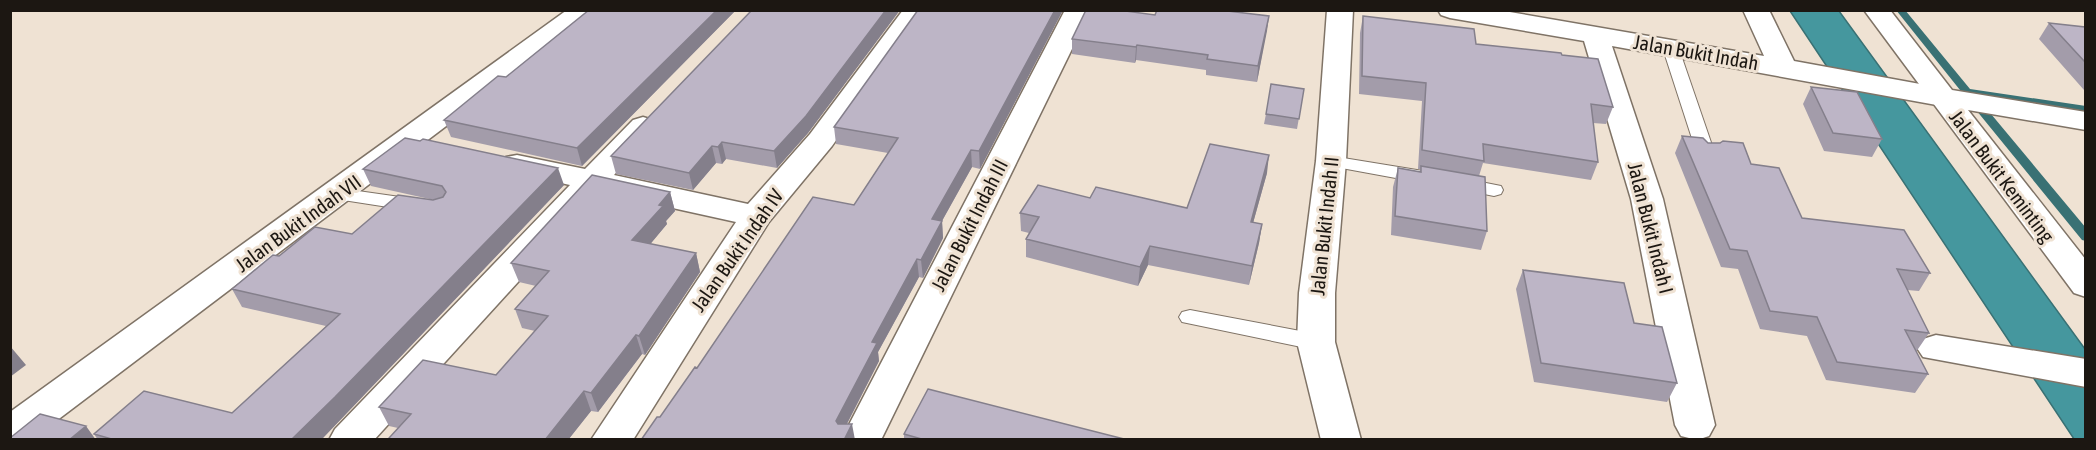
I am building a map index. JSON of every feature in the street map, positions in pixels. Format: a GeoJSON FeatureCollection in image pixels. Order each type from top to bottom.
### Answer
{"type":"FeatureCollection","features":[{"type":"Feature","properties":{"kind":"street","name":"Jalan Bukit Indah VII"},"geometry":{"type":"LineString","coordinates":[[10,434],[584,10]]}},
{"type":"Feature","properties":{"kind":"street","name":"Jalan Bukit Indah IV"},"geometry":{"type":"LineString","coordinates":[[611,440],[756,216],[821,140],[916,10]]}},
{"type":"Feature","properties":{"kind":"street","name":"Jalan Bukit Indah III"},"geometry":{"type":"LineString","coordinates":[[861,440],[1078,10]]}},
{"type":"Feature","properties":{"kind":"street","name":"Jalan Bukit Indah II"},"geometry":{"type":"LineString","coordinates":[[1340,10],[1331,161],[1317,293],[1316,342],[1341,440]]}},
{"type":"Feature","properties":{"kind":"street","name":"Jalan Bukit Indah"},"geometry":{"type":"LineString","coordinates":[[1450,10],[1832,75],[1942,97]]}},
{"type":"Feature","properties":{"kind":"street"},"geometry":{"type":"LineString","coordinates":[[1756,10],[1783,67]]}},
{"type":"Feature","properties":{"kind":"street"},"geometry":{"type":"LineString","coordinates":[[1876,10],[1942,97]]}},
{"type":"Feature","properties":{"kind":"street","name":"Jalan Bukit Indah I"},"geometry":{"type":"LineString","coordinates":[[1595,34],[1647,199],[1695,425]]}},
{"type":"Feature","properties":{"kind":"street","name":"Jalan Bukit Keminting"},"geometry":{"type":"LineString","coordinates":[[1942,97],[2085,121]]}},
{"type":"Feature","properties":{"kind":"street","name":"Jalan Bukit Keminting"},"geometry":{"type":"LineString","coordinates":[[1942,97],[2085,285]]}},
{"type":"Feature","properties":{"kind":"street"},"geometry":{"type":"LineString","coordinates":[[349,440],[590,180],[664,104]]}},
{"type":"Feature","properties":{"kind":"street"},"geometry":{"type":"LineString","coordinates":[[411,140],[444,148]]}},
{"type":"Feature","properties":{"kind":"street"},"geometry":{"type":"LineString","coordinates":[[489,158],[756,216]]}},
{"type":"Feature","properties":{"kind":"street"},"geometry":{"type":"LineString","coordinates":[[1936,348],[2085,373]]}},
{"type":"Feature","properties":{"kind":"lane"},"geometry":{"type":"LineString","coordinates":[[1671,49],[1706,154]]}},
{"type":"Feature","properties":{"kind":"lane"},"geometry":{"type":"LineString","coordinates":[[1331,161],[1494,190]]}},
{"type":"Feature","properties":{"kind":"lane"},"geometry":{"type":"LineString","coordinates":[[337,194],[430,207]]}},
{"type":"Feature","properties":{"kind":"lane"},"geometry":{"type":"LineString","coordinates":[[1190,317],[1316,342]]}},
{"type":"Feature","properties":{"kind":"water"},"geometry":{"type":"Polygon","coordinates":[[[1790,11],[1839,11],[2085,349],[2085,439],[2074,439],[1790,11]]]}},
{"type":"Feature","properties":{"kind":"building"},"geometry":{"type":"Polygon","coordinates":[[[589,10],[717,10],[577,148],[444,120],[498,76],[506,77],[589,10]]]}},
{"type":"Feature","properties":{"kind":"building"},"geometry":{"type":"Polygon","coordinates":[[[752,10],[886,10],[806,116],[774,151],[722,142],[718,147],[712,146],[689,173],[611,156],[752,10]]]}},
{"type":"Feature","properties":{"kind":"building"},"geometry":{"type":"Polygon","coordinates":[[[918,10],[1055,10],[979,151],[971,150],[932,219],[942,221],[921,260],[917,259],[872,342],[877,343],[836,421],[838,424],[852,424],[844,440],[641,440],[695,367],[697,368],[813,197],[854,205],[898,138],[834,127],[918,10]]]}},
{"type":"Feature","properties":{"kind":"building"},"geometry":{"type":"Polygon","coordinates":[[[1086,10],[1118,10],[1155,15],[1157,10],[1219,10],[1269,16],[1258,66],[1207,59],[1208,55],[1072,39],[1086,10]]]}},
{"type":"Feature","properties":{"kind":"building"},"geometry":{"type":"Polygon","coordinates":[[[1363,16],[1474,29],[1476,44],[1598,59],[1613,107],[1591,104],[1598,162],[1483,144],[1484,161],[1422,150],[1426,83],[1362,76],[1363,16]]]}},
{"type":"Feature","properties":{"kind":"building"},"geometry":{"type":"Polygon","coordinates":[[[2049,23],[2085,27],[2085,62],[2049,23]]]}},
{"type":"Feature","properties":{"kind":"building"},"geometry":{"type":"Polygon","coordinates":[[[1271,84],[1304,89],[1299,119],[1266,114],[1271,84]]]}},
{"type":"Feature","properties":{"kind":"building"},"geometry":{"type":"Polygon","coordinates":[[[1811,87],[1857,92],[1882,139],[1833,133],[1811,87]]]}},
{"type":"Feature","properties":{"kind":"building"},"geometry":{"type":"Polygon","coordinates":[[[1682,136],[1703,138],[1708,143],[1723,141],[1743,143],[1751,164],[1779,168],[1802,218],[1904,230],[1930,273],[1897,269],[1929,333],[1905,330],[1928,374],[1837,362],[1817,317],[1770,311],[1747,251],[1730,249],[1682,136]]]}},
{"type":"Feature","properties":{"kind":"building"},"geometry":{"type":"Polygon","coordinates":[[[405,138],[420,141],[423,139],[558,168],[291,440],[115,440],[94,434],[144,391],[232,413],[340,314],[232,289],[273,255],[279,256],[315,227],[352,234],[398,195],[433,200],[443,197],[446,192],[442,186],[363,169],[405,138]]]}},
{"type":"Feature","properties":{"kind":"building"},"geometry":{"type":"Polygon","coordinates":[[[1210,144],[1269,155],[1251,222],[1262,224],[1252,266],[1150,246],[1140,267],[1026,239],[1039,217],[1020,213],[1038,185],[1090,198],[1096,187],[1187,208],[1210,144]]]}},
{"type":"Feature","properties":{"kind":"building"},"geometry":{"type":"Polygon","coordinates":[[[1421,166],[1485,177],[1487,231],[1395,216],[1398,168],[1421,172],[1421,166]]]}},
{"type":"Feature","properties":{"kind":"building"},"geometry":{"type":"Polygon","coordinates":[[[592,175],[670,192],[659,205],[663,206],[632,240],[696,253],[639,336],[636,335],[591,393],[584,391],[545,440],[397,440],[389,438],[411,414],[379,407],[423,360],[496,375],[548,316],[515,309],[549,271],[511,263],[592,175]]]}},
{"type":"Feature","properties":{"kind":"building"},"geometry":{"type":"Polygon","coordinates":[[[1523,270],[1624,283],[1634,323],[1662,327],[1677,383],[1541,363],[1523,270]]]}},
{"type":"Feature","properties":{"kind":"building"},"geometry":{"type":"Polygon","coordinates":[[[928,389],[1128,440],[925,440],[904,434],[928,389]]]}},
{"type":"Feature","properties":{"kind":"building"},"geometry":{"type":"Polygon","coordinates":[[[40,414],[86,426],[69,440],[10,440],[40,414]]]}},
{"type":"Feature","properties":{"kind":"waterway"},"geometry":{"type":"LineString","coordinates":[[1900,10],[1967,91]]}},
{"type":"Feature","properties":{"kind":"waterway"},"geometry":{"type":"LineString","coordinates":[[1967,91],[2086,109]]}},
{"type":"Feature","properties":{"kind":"waterway"},"geometry":{"type":"LineString","coordinates":[[1967,91],[2086,237]]}}]}
